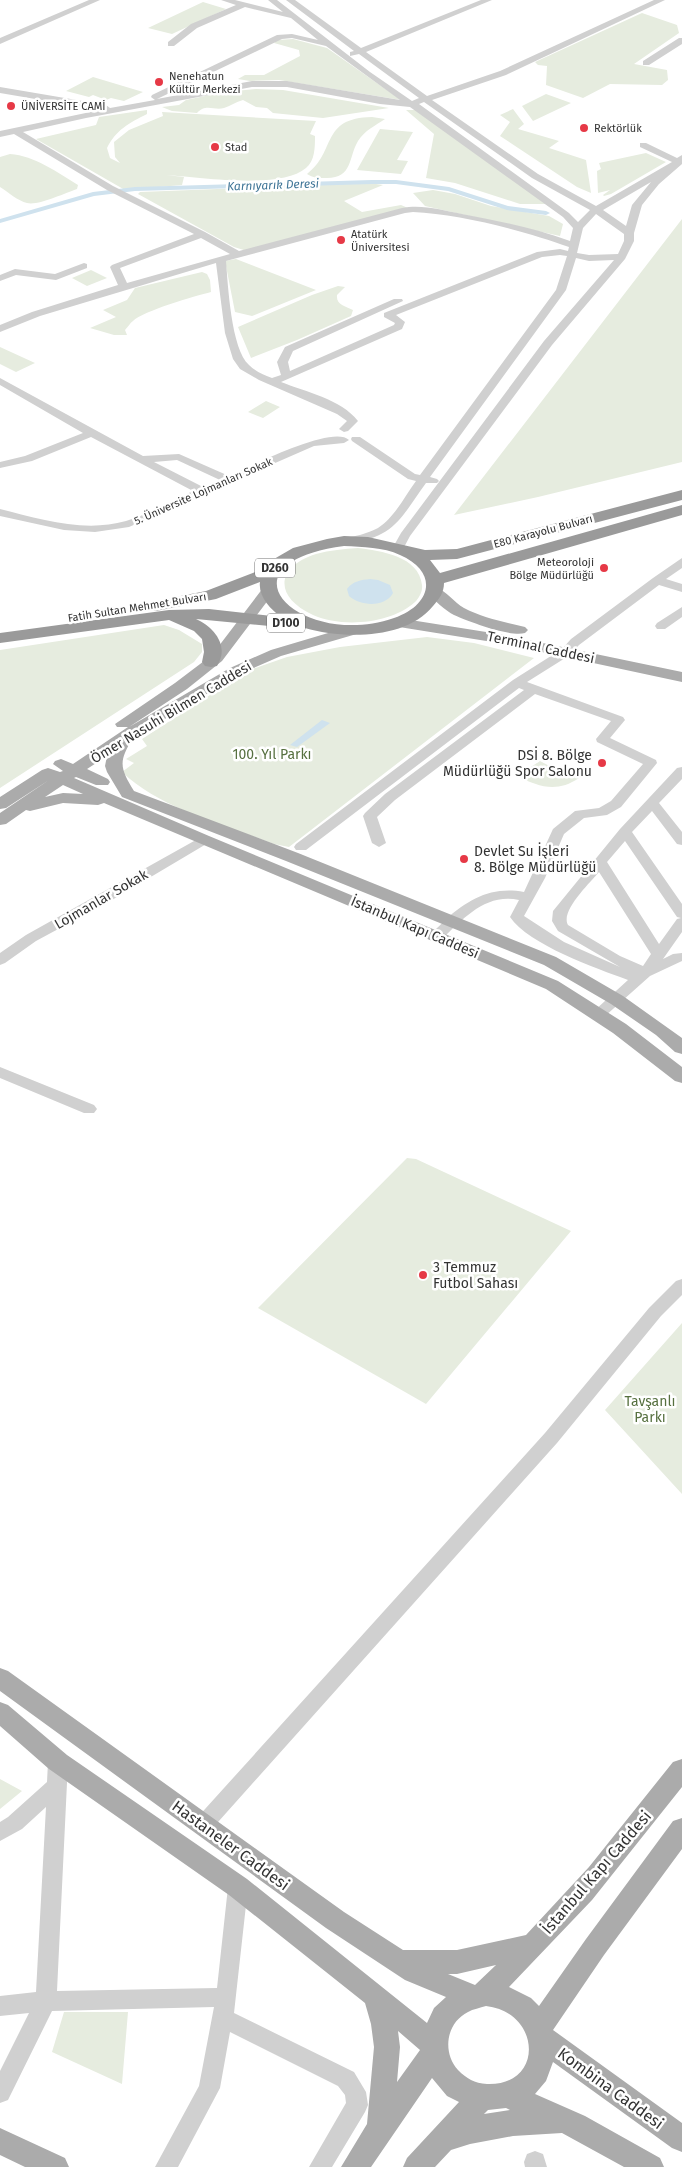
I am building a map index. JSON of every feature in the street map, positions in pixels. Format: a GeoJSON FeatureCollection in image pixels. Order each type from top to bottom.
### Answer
{"type":"FeatureCollection","features":[{"type":"Feature","properties":{"kind":"highway","name":"E80 Karayolu Bulvarı"},"geometry":{"type":"LineString","coordinates":[[401,550],[425,555],[457,554],[682,495]]}},
{"type":"Feature","properties":{"kind":"highway","name":"E80 Karayolu Bulvarı"},"geometry":{"type":"LineString","coordinates":[[435,586],[682,510]]}},
{"type":"Feature","properties":{"kind":"highway","name":"D260"},"geometry":{"type":"LineString","coordinates":[[344,541],[365,542],[401,550],[419,558],[430,568],[435,586],[428,604],[416,614],[398,622],[378,628],[355,630],[324,628],[303,622],[286,614],[274,603],[268,591],[267,582],[271,572],[282,560],[298,551],[320,544],[344,541]]}},
{"type":"Feature","properties":{"kind":"highway","name":"Fatih Sultan Mehmet Bulvarı"},"geometry":{"type":"LineString","coordinates":[[0,627],[147,608],[210,595],[271,572]]}},
{"type":"Feature","properties":{"kind":"highway","name":"Fatih Sultan Mehmet Bulvarı"},"geometry":{"type":"LineString","coordinates":[[0,638],[169,616],[209,614],[249,618]]}},
{"type":"Feature","properties":{"kind":"highway"},"geometry":{"type":"LineString","coordinates":[[169,616],[200,628],[211,638],[215,645],[211,662]]}},
{"type":"Feature","properties":{"kind":"highway","name":"D100"},"geometry":{"type":"LineString","coordinates":[[249,618],[324,628]]}},
{"type":"Feature","properties":{"kind":"main road","name":"Terminal Caddesi"},"geometry":{"type":"LineString","coordinates":[[435,586],[458,611],[570,647],[682,678]]}},
{"type":"Feature","properties":{"kind":"main road","name":"Ömer Nasuhi Bilmen Caddesi"},"geometry":{"type":"LineString","coordinates":[[4,812],[181,686],[217,658],[268,591]]}},
{"type":"Feature","properties":{"kind":"main road","name":"Terminal Caddesi"},"geometry":{"type":"LineString","coordinates":[[398,622],[570,647],[682,666]]}},
{"type":"Feature","properties":{"kind":"main road","name":"Ömer Nasuhi Bilmen Caddesi"},"geometry":{"type":"LineString","coordinates":[[61,771],[127,735],[234,671],[276,653],[355,630]]}},
{"type":"Feature","properties":{"kind":"main road"},"geometry":{"type":"LineString","coordinates":[[127,735],[114,755],[113,768],[130,801]]}},
{"type":"Feature","properties":{"kind":"main road"},"geometry":{"type":"LineString","coordinates":[[61,771],[130,801],[453,921],[550,962],[617,1000],[662,1031],[682,1048]]}},
{"type":"Feature","properties":{"kind":"main road"},"geometry":{"type":"LineString","coordinates":[[4,812],[63,798],[130,801]]}},
{"type":"Feature","properties":{"kind":"main road","name":"İstanbul Kapı Caddesi"},"geometry":{"type":"LineString","coordinates":[[130,801],[203,840],[552,985],[599,1014],[652,1051],[682,1077]]}},
{"type":"Feature","properties":{"kind":"main road","name":"Hastaneler Caddesi"},"geometry":{"type":"LineString","coordinates":[[0,1678],[335,1920],[400,1962],[438,1983],[479,1995]]}},
{"type":"Feature","properties":{"kind":"main road","name":"Hastaneler Caddesi"},"geometry":{"type":"LineString","coordinates":[[0,1712],[57,1774],[238,1886],[376,1996],[434,2049]]}},
{"type":"Feature","properties":{"kind":"main road","name":"İstanbul Kapı Caddesi"},"geometry":{"type":"LineString","coordinates":[[479,1995],[568,1908],[615,1855],[682,1769]]}},
{"type":"Feature","properties":{"kind":"main road"},"geometry":{"type":"LineString","coordinates":[[540,2033],[596,1947],[682,1829]]}},
{"type":"Feature","properties":{"kind":"main road"},"geometry":{"type":"LineString","coordinates":[[400,1962],[457,1962],[532,1945]]}},
{"type":"Feature","properties":{"kind":"main road"},"geometry":{"type":"LineString","coordinates":[[417,2167],[442,2140],[494,2096],[528,2084],[535,2074],[543,2052],[540,2033],[532,2017],[523,2007],[499,1996],[479,1995],[458,2002],[446,2011],[438,2023],[434,2038],[434,2049],[439,2067],[446,2078],[463,2090],[494,2096],[565,2121],[650,2167]]}},
{"type":"Feature","properties":{"kind":"main road"},"geometry":{"type":"LineString","coordinates":[[376,1996],[384,2024],[387,2047],[380,2128]]}},
{"type":"Feature","properties":{"kind":"main road","name":"Kombina Caddesi"},"geometry":{"type":"LineString","coordinates":[[540,2033],[614,2092],[682,2139]]}},
{"type":"Feature","properties":{"kind":"main road"},"geometry":{"type":"LineString","coordinates":[[355,2167],[434,2049]]}},
{"type":"Feature","properties":{"kind":"main road"},"geometry":{"type":"LineString","coordinates":[[442,2140],[466,2131],[511,2122],[565,2121]]}},
{"type":"Feature","properties":{"kind":"main road"},"geometry":{"type":"LineString","coordinates":[[0,2141],[55,2167]]}},
{"type":"Feature","properties":{"kind":"main road"},"geometry":{"type":"LineString","coordinates":[[0,2153],[30,2167]]}},
{"type":"Feature","properties":{"kind":"street"},"geometry":{"type":"LineString","coordinates":[[0,41],[96,0]]}},
{"type":"Feature","properties":{"kind":"street"},"geometry":{"type":"LineString","coordinates":[[224,0],[295,18]]}},
{"type":"Feature","properties":{"kind":"street"},"geometry":{"type":"LineString","coordinates":[[272,0],[346,57],[411,104],[427,113],[566,215],[578,227]]}},
{"type":"Feature","properties":{"kind":"street"},"geometry":{"type":"LineString","coordinates":[[290,0],[358,52],[537,177],[614,219],[629,233]]}},
{"type":"Feature","properties":{"kind":"street"},"geometry":{"type":"LineString","coordinates":[[346,57],[488,0]]}},
{"type":"Feature","properties":{"kind":"street"},"geometry":{"type":"LineString","coordinates":[[0,134],[232,87],[272,84],[287,84],[380,101],[411,104],[503,73],[661,0]]}},
{"type":"Feature","properties":{"kind":"street"},"geometry":{"type":"LineString","coordinates":[[171,44],[194,26],[244,5]]}},
{"type":"Feature","properties":{"kind":"street"},"geometry":{"type":"LineString","coordinates":[[134,107],[280,37],[292,36],[332,46]]}},
{"type":"Feature","properties":{"kind":"street"},"geometry":{"type":"LineString","coordinates":[[646,63],[682,40]]}},
{"type":"Feature","properties":{"kind":"street"},"geometry":{"type":"LineString","coordinates":[[0,90],[118,110]]}},
{"type":"Feature","properties":{"kind":"street"},"geometry":{"type":"LineString","coordinates":[[16,131],[110,188],[202,234],[236,254]]}},
{"type":"Feature","properties":{"kind":"street"},"geometry":{"type":"LineString","coordinates":[[473,147],[489,144]]}},
{"type":"Feature","properties":{"kind":"street"},"geometry":{"type":"LineString","coordinates":[[344,541],[360,539],[390,524],[424,479],[459,428],[561,290],[570,265],[578,227],[595,210],[681,158]]}},
{"type":"Feature","properties":{"kind":"street"},"geometry":{"type":"LineString","coordinates":[[401,550],[405,534],[548,343],[622,258],[629,242],[629,233],[637,205],[656,182],[681,158]]}},
{"type":"Feature","properties":{"kind":"street"},"geometry":{"type":"LineString","coordinates":[[0,330],[36,314],[236,254],[405,210],[422,208],[526,230],[549,238],[589,258],[622,258]]}},
{"type":"Feature","properties":{"kind":"street"},"geometry":{"type":"LineString","coordinates":[[124,288],[115,267],[202,234]]}},
{"type":"Feature","properties":{"kind":"street"},"geometry":{"type":"LineString","coordinates":[[287,376],[281,365],[282,358],[289,349],[377,309],[549,242],[549,238]]}},
{"type":"Feature","properties":{"kind":"street"},"geometry":{"type":"LineString","coordinates":[[388,315],[540,254],[574,250]]}},
{"type":"Feature","properties":{"kind":"street"},"geometry":{"type":"LineString","coordinates":[[221,260],[228,323],[236,355],[244,367],[273,382],[358,415],[362,420],[351,435],[412,477],[444,482]]}},
{"type":"Feature","properties":{"kind":"street"},"geometry":{"type":"LineString","coordinates":[[570,265],[589,263],[610,270]]}},
{"type":"Feature","properties":{"kind":"street"},"geometry":{"type":"LineString","coordinates":[[0,278],[15,272],[56,277],[84,266]]}},
{"type":"Feature","properties":{"kind":"street"},"geometry":{"type":"LineString","coordinates":[[273,382],[398,327],[400,322],[377,309]]}},
{"type":"Feature","properties":{"kind":"street"},"geometry":{"type":"LineString","coordinates":[[0,381],[203,492]]}},
{"type":"Feature","properties":{"kind":"street"},"geometry":{"type":"LineString","coordinates":[[0,465],[28,459],[92,433]]}},
{"type":"Feature","properties":{"kind":"street","name":"5. Üniversite Lojmanları Sokak"},"geometry":{"type":"LineString","coordinates":[[0,512],[77,529],[106,529],[128,524],[312,443],[351,435]]}},
{"type":"Feature","properties":{"kind":"street"},"geometry":{"type":"LineString","coordinates":[[143,459],[179,456],[228,480]]}},
{"type":"Feature","properties":{"kind":"street"},"geometry":{"type":"LineString","coordinates":[[301,847],[517,683],[570,647],[682,562]]}},
{"type":"Feature","properties":{"kind":"street"},"geometry":{"type":"LineString","coordinates":[[657,580],[682,588]]}},
{"type":"Feature","properties":{"kind":"street"},"geometry":{"type":"LineString","coordinates":[[661,626],[682,611]]}},
{"type":"Feature","properties":{"kind":"street"},"geometry":{"type":"LineString","coordinates":[[517,683],[619,720],[602,739],[651,763],[616,804],[602,812],[580,814],[558,832],[538,878],[517,917],[530,928],[552,941],[595,961],[641,976],[678,957],[682,957]]}},
{"type":"Feature","properties":{"kind":"street"},"geometry":{"type":"LineString","coordinates":[[379,843],[370,816],[390,797],[533,690]]}},
{"type":"Feature","properties":{"kind":"street"},"geometry":{"type":"LineString","coordinates":[[641,976],[563,928],[559,921],[560,911],[625,832],[681,774]]}},
{"type":"Feature","properties":{"kind":"street"},"geometry":{"type":"LineString","coordinates":[[653,804],[682,842]]}},
{"type":"Feature","properties":{"kind":"street"},"geometry":{"type":"LineString","coordinates":[[625,832],[682,914]]}},
{"type":"Feature","properties":{"kind":"street","name":"Lojmanlar Sokak"},"geometry":{"type":"LineString","coordinates":[[0,960],[31,938],[107,897],[203,840]]}},
{"type":"Feature","properties":{"kind":"street"},"geometry":{"type":"LineString","coordinates":[[600,862],[658,954]]}},
{"type":"Feature","properties":{"kind":"street"},"geometry":{"type":"LineString","coordinates":[[437,936],[475,902],[491,895],[512,894],[527,897]]}},
{"type":"Feature","properties":{"kind":"street"},"geometry":{"type":"LineString","coordinates":[[599,1014],[617,1000],[641,976],[682,922]]}},
{"type":"Feature","properties":{"kind":"street"},"geometry":{"type":"LineString","coordinates":[[0,1072],[88,1109]]}},
{"type":"Feature","properties":{"kind":"street"},"geometry":{"type":"LineString","coordinates":[[203,1825],[544,1445],[656,1312],[682,1285]]}},
{"type":"Feature","properties":{"kind":"street"},"geometry":{"type":"LineString","coordinates":[[0,1832],[15,1823],[57,1774]]}},
{"type":"Feature","properties":{"kind":"street"},"geometry":{"type":"LineString","coordinates":[[0,2094],[46,2001],[57,1774]]}},
{"type":"Feature","properties":{"kind":"street"},"geometry":{"type":"LineString","coordinates":[[166,2167],[209,2088],[223,2018],[238,1886]]}},
{"type":"Feature","properties":{"kind":"street"},"geometry":{"type":"LineString","coordinates":[[0,2006],[46,2001],[226,1997]]}},
{"type":"Feature","properties":{"kind":"street"},"geometry":{"type":"LineString","coordinates":[[223,2018],[346,2079],[352,2086],[357,2105],[320,2167]]}},
{"type":"Feature","properties":{"kind":"green space"},"geometry":{"type":"Polygon","coordinates":[[[203,2],[226,9],[172,34],[148,28],[203,2]]]}},
{"type":"Feature","properties":{"kind":"green space"},"geometry":{"type":"Polygon","coordinates":[[[642,13],[677,25],[679,33],[634,64],[667,70],[668,80],[662,85],[610,84],[583,98],[546,85],[547,66],[538,65],[535,62],[642,13]]]}},
{"type":"Feature","properties":{"kind":"green space"},"geometry":{"type":"Polygon","coordinates":[[[293,39],[327,48],[401,100],[279,80],[250,81],[238,79],[245,75],[264,75],[300,56],[299,50],[274,43],[277,40],[293,39]]]}},
{"type":"Feature","properties":{"kind":"green space"},"geometry":{"type":"Polygon","coordinates":[[[93,77],[143,92],[124,101],[111,98],[106,100],[93,95],[89,97],[66,91],[93,77]]]}},
{"type":"Feature","properties":{"kind":"green space"},"geometry":{"type":"Polygon","coordinates":[[[256,89],[283,90],[389,108],[323,118],[273,113],[267,108],[256,107],[243,100],[220,109],[204,108],[197,113],[172,111],[162,107],[179,105],[186,100],[224,92],[256,89]]]}},
{"type":"Feature","properties":{"kind":"green space"},"geometry":{"type":"Polygon","coordinates":[[[546,94],[571,103],[533,121],[522,106],[546,94]]]}},
{"type":"Feature","properties":{"kind":"green space"},"geometry":{"type":"Polygon","coordinates":[[[513,109],[524,124],[518,129],[559,141],[549,148],[586,160],[591,193],[577,187],[500,136],[510,122],[500,115],[513,109]]]}},
{"type":"Feature","properties":{"kind":"green space","name":"Stad"},"geometry":{"type":"Polygon","coordinates":[[[147,110],[147,114],[129,124],[115,136],[107,148],[110,158],[120,163],[115,157],[114,142],[129,130],[163,116],[162,112],[316,121],[310,134],[315,136],[313,158],[306,168],[294,175],[278,179],[239,180],[166,175],[184,177],[182,185],[125,190],[36,139],[96,125],[99,117],[147,110]]]}},
{"type":"Feature","properties":{"kind":"green space"},"geometry":{"type":"Polygon","coordinates":[[[406,110],[417,110],[547,204],[520,204],[455,183],[426,178],[434,134],[406,110]]]}},
{"type":"Feature","properties":{"kind":"green space"},"geometry":{"type":"Polygon","coordinates":[[[372,117],[385,119],[370,128],[361,137],[348,166],[341,175],[318,178],[307,174],[322,156],[336,129],[344,123],[356,119],[372,117]]]}},
{"type":"Feature","properties":{"kind":"green space"},"geometry":{"type":"Polygon","coordinates":[[[380,129],[413,132],[397,160],[408,161],[401,174],[357,170],[380,129]]]}},
{"type":"Feature","properties":{"kind":"green space"},"geometry":{"type":"Polygon","coordinates":[[[646,153],[666,162],[611,194],[603,195],[610,190],[598,193],[597,171],[601,169],[599,163],[646,153]]]}},
{"type":"Feature","properties":{"kind":"green space"},"geometry":{"type":"Polygon","coordinates":[[[10,154],[19,155],[46,165],[78,185],[77,189],[38,203],[27,203],[20,200],[0,187],[0,157],[10,154]]]}},
{"type":"Feature","properties":{"kind":"green space"},"geometry":{"type":"Polygon","coordinates":[[[369,183],[383,185],[344,201],[362,212],[401,205],[408,208],[247,251],[234,247],[138,194],[140,192],[369,183]]]}},
{"type":"Feature","properties":{"kind":"green space"},"geometry":{"type":"Polygon","coordinates":[[[433,190],[455,194],[491,206],[549,216],[563,224],[560,236],[425,206],[413,193],[433,190]]]}},
{"type":"Feature","properties":{"kind":"green space"},"geometry":{"type":"Polygon","coordinates":[[[682,219],[682,462],[454,515],[682,219]]]}},
{"type":"Feature","properties":{"kind":"green space"},"geometry":{"type":"Polygon","coordinates":[[[236,259],[316,290],[252,316],[235,312],[225,261],[236,259]]]}},
{"type":"Feature","properties":{"kind":"green space"},"geometry":{"type":"Polygon","coordinates":[[[91,270],[107,278],[87,286],[72,278],[91,270]]]}},
{"type":"Feature","properties":{"kind":"green space"},"geometry":{"type":"Polygon","coordinates":[[[202,272],[207,274],[210,280],[211,292],[170,304],[139,317],[125,330],[127,335],[114,335],[90,328],[116,317],[103,310],[127,300],[135,288],[202,272]]]}},
{"type":"Feature","properties":{"kind":"green space"},"geometry":{"type":"Polygon","coordinates":[[[338,286],[345,287],[337,295],[337,298],[342,305],[353,310],[351,316],[251,358],[238,327],[312,295],[338,286]]]}},
{"type":"Feature","properties":{"kind":"green space"},"geometry":{"type":"Polygon","coordinates":[[[0,347],[35,363],[16,372],[0,364],[0,347]]]}},
{"type":"Feature","properties":{"kind":"green space"},"geometry":{"type":"Polygon","coordinates":[[[266,401],[280,407],[263,418],[248,412],[266,401]]]}},
{"type":"Feature","properties":{"kind":"green space"},"geometry":{"type":"Polygon","coordinates":[[[358,548],[388,553],[414,567],[419,575],[422,587],[415,602],[393,615],[380,619],[366,622],[338,622],[313,615],[300,608],[291,600],[284,583],[287,574],[293,566],[316,554],[358,548]]]}},
{"type":"Feature","properties":{"kind":"green space"},"geometry":{"type":"Polygon","coordinates":[[[164,625],[179,630],[202,644],[202,652],[194,662],[0,788],[0,650],[164,625]]]}},
{"type":"Feature","properties":{"kind":"green space","name":"100. Yıl Parkı"},"geometry":{"type":"Polygon","coordinates":[[[427,637],[474,643],[534,658],[289,847],[274,844],[194,815],[155,796],[122,772],[134,763],[126,759],[147,746],[142,739],[247,671],[287,657],[340,647],[427,637]]]}},
{"type":"Feature","properties":{"kind":"green space"},"geometry":{"type":"Polygon","coordinates":[[[540,761],[557,770],[560,768],[579,778],[563,786],[548,787],[517,776],[540,761]]]}},
{"type":"Feature","properties":{"kind":"green space"},"geometry":{"type":"Polygon","coordinates":[[[407,1158],[416,1159],[571,1231],[426,1404],[258,1308],[407,1158]]]}},
{"type":"Feature","properties":{"kind":"green space","name":"Tavşanlı Parkı"},"geometry":{"type":"Polygon","coordinates":[[[682,1323],[682,1494],[605,1410],[682,1323]]]}},
{"type":"Feature","properties":{"kind":"green space"},"geometry":{"type":"Polygon","coordinates":[[[0,1779],[22,1791],[0,1809],[0,1779]]]}},
{"type":"Feature","properties":{"kind":"green space"},"geometry":{"type":"Polygon","coordinates":[[[64,2012],[128,2012],[122,2084],[52,2052],[64,2012]]]}},
{"type":"Feature","properties":{"kind":"water"},"geometry":{"type":"Polygon","coordinates":[[[370,579],[390,585],[393,593],[384,601],[372,604],[359,602],[349,596],[347,589],[352,584],[360,580],[370,579]]]}},
{"type":"Feature","properties":{"kind":"water"},"geometry":{"type":"Polygon","coordinates":[[[322,720],[330,723],[297,747],[290,745],[322,720]]]}},
{"type":"Feature","properties":{"kind":"waterway","name":"Karnıyarık Deresi"},"geometry":{"type":"LineString","coordinates":[[0,221],[93,194],[135,189],[372,182],[396,182],[449,189],[507,208],[546,213]]}},
{"type":"Feature","properties":{"kind":"place","name":"Nenehatun Kültür Merkezi"},"geometry":{"type":"Point","coordinates":[159,82]}},
{"type":"Feature","properties":{"kind":"place","name":"ÜNİVERSİTE CAMİ"},"geometry":{"type":"Point","coordinates":[11,106]}},
{"type":"Feature","properties":{"kind":"place","name":"Rektörlük"},"geometry":{"type":"Point","coordinates":[584,128]}},
{"type":"Feature","properties":{"kind":"place","name":"Stad"},"geometry":{"type":"Point","coordinates":[215,147]}},
{"type":"Feature","properties":{"kind":"place","name":"Atatürk Üniversitesi"},"geometry":{"type":"Point","coordinates":[341,240]}},
{"type":"Feature","properties":{"kind":"place","name":"Meteoroloji Bölge Müdürlüğü"},"geometry":{"type":"Point","coordinates":[604,568]}},
{"type":"Feature","properties":{"kind":"place","name":"DSİ 8. Bölge Müdürlüğü Spor Salonu"},"geometry":{"type":"Point","coordinates":[602,763]}},
{"type":"Feature","properties":{"kind":"place","name":"Devlet Su İşleri 8. Bölge Müdürlüğü"},"geometry":{"type":"Point","coordinates":[464,859]}},
{"type":"Feature","properties":{"kind":"place","name":"3 Temmuz Futbol Sahası"},"geometry":{"type":"Point","coordinates":[423,1275]}}]}
